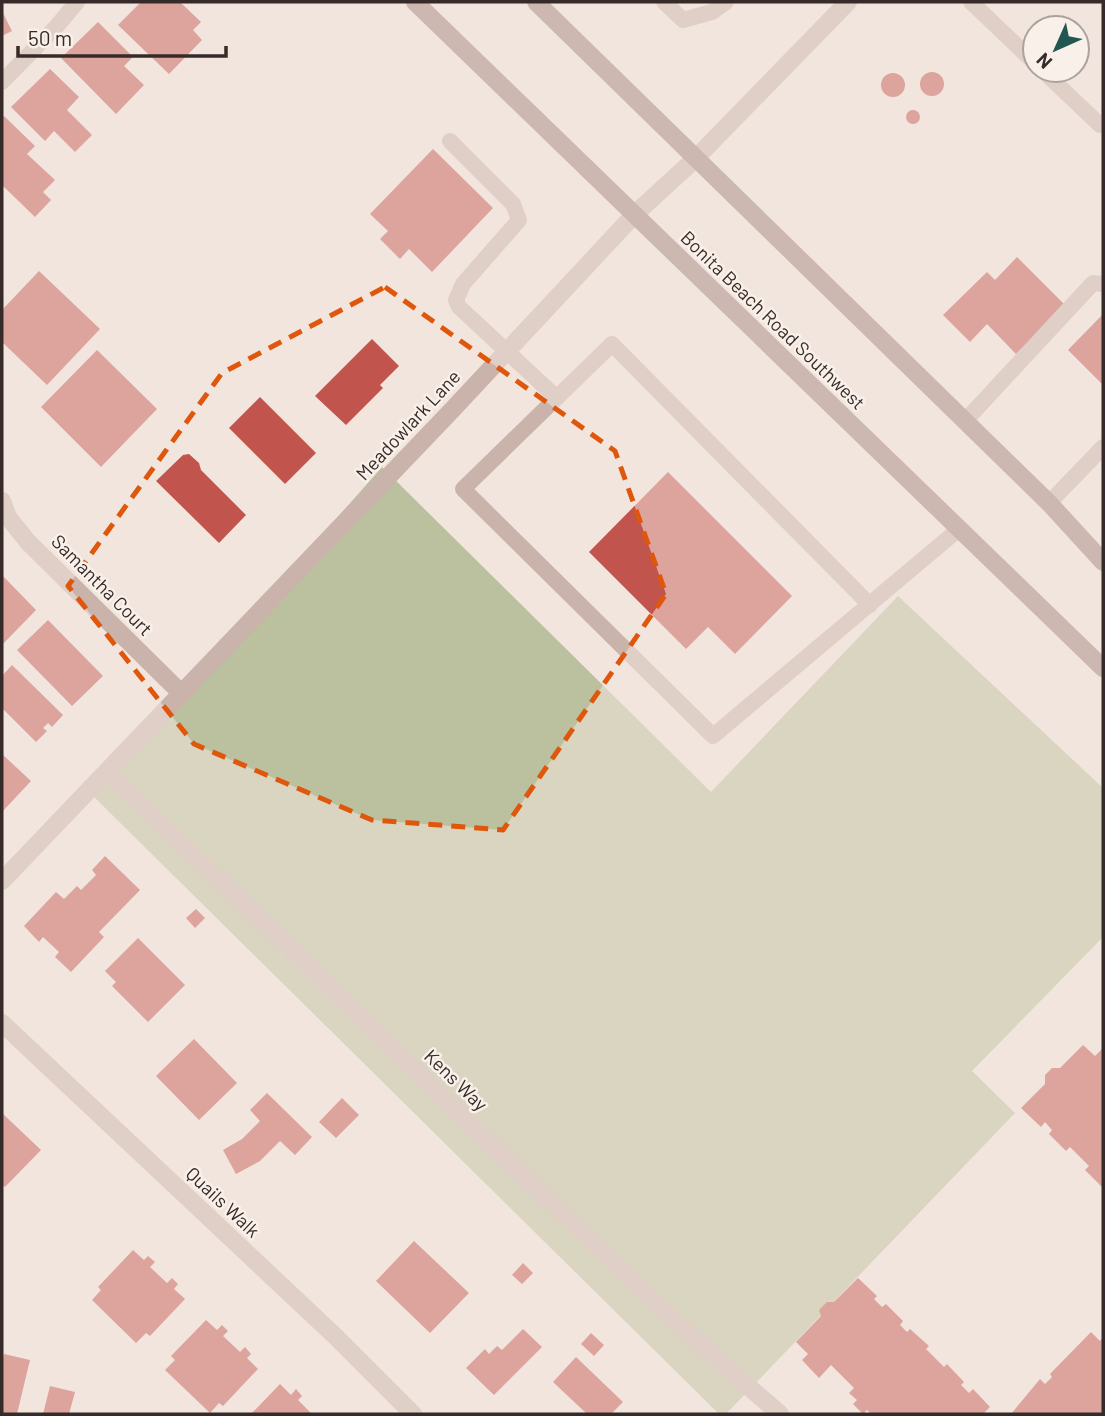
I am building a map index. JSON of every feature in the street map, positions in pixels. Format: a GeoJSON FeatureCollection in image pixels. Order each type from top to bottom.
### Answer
{"type":"FeatureCollection","features":[{"type":"Feature","properties":{"kind":"main road","name":"Bonita Beach Road Southwest"},"geometry":{"type":"LineString","coordinates":[[415,2],[1103,668]]}},
{"type":"Feature","properties":{"kind":"main road"},"geometry":{"type":"LineString","coordinates":[[536,2],[1049,503],[1103,562]]}},
{"type":"Feature","properties":{"kind":"street","name":"Meadowlark Lane"},"geometry":{"type":"LineString","coordinates":[[2,881],[634,215],[696,158],[848,2]]}},
{"type":"Feature","properties":{"kind":"street","name":"Samantha Court"},"geometry":{"type":"LineString","coordinates":[[2,501],[8,517],[28,542],[181,693]]}},
{"type":"Feature","properties":{"kind":"street","name":"Kens Way"},"geometry":{"type":"LineString","coordinates":[[107,771],[594,1244],[703,1347],[780,1414]]}},
{"type":"Feature","properties":{"kind":"street","name":"Quails Walk"},"geometry":{"type":"LineString","coordinates":[[2,1023],[334,1335],[413,1414]]}},
{"type":"Feature","properties":{"kind":"lane"},"geometry":{"type":"LineString","coordinates":[[2,82],[77,2]]}},
{"type":"Feature","properties":{"kind":"lane"},"geometry":{"type":"LineString","coordinates":[[664,2],[683,20],[712,12],[726,2]]}},
{"type":"Feature","properties":{"kind":"lane"},"geometry":{"type":"LineString","coordinates":[[971,2],[1021,50]]}},
{"type":"Feature","properties":{"kind":"lane"},"geometry":{"type":"LineString","coordinates":[[1057,84],[1100,125]]}},
{"type":"Feature","properties":{"kind":"lane"},"geometry":{"type":"LineString","coordinates":[[450,141],[513,204],[519,220],[463,284],[456,300],[460,307],[557,398]]}},
{"type":"Feature","properties":{"kind":"lane"},"geometry":{"type":"LineString","coordinates":[[965,421],[1093,283],[1103,284]]}},
{"type":"Feature","properties":{"kind":"lane"},"geometry":{"type":"LineString","coordinates":[[870,605],[612,344],[463,489],[713,736],[870,605],[960,529]]}},
{"type":"Feature","properties":{"kind":"lane"},"geometry":{"type":"LineString","coordinates":[[1049,503],[1103,447]]}},
{"type":"Feature","properties":{"kind":"highlighted area"},"geometry":{"type":"Polygon","coordinates":[[[385,287],[615,451],[666,594],[503,830],[372,820],[194,744],[68,586],[222,373],[385,287]]]}},
{"type":"Feature","properties":{"kind":"green space"},"geometry":{"type":"Polygon","coordinates":[[[382,467],[711,792],[898,596],[1103,788],[1103,937],[972,1071],[1015,1113],[726,1414],[719,1414],[92,795],[382,467]]]}},
{"type":"Feature","properties":{"kind":"building"},"geometry":{"type":"Polygon","coordinates":[[[141,2],[180,2],[201,22],[193,30],[202,40],[169,74],[118,25],[141,2]]]}},
{"type":"Feature","properties":{"kind":"building"},"geometry":{"type":"Polygon","coordinates":[[[2,11],[12,31],[2,36],[2,11]]]}},
{"type":"Feature","properties":{"kind":"building"},"geometry":{"type":"Polygon","coordinates":[[[98,22],[133,57],[124,66],[144,85],[116,114],[61,58],[98,22]]]}},
{"type":"Feature","properties":{"kind":"building"},"geometry":{"type":"Polygon","coordinates":[[[50,69],[79,97],[67,110],[92,135],[75,152],[54,131],[45,141],[11,107],[50,69]]]}},
{"type":"Feature","properties":{"kind":"building"},"geometry":{"type":"Polygon","coordinates":[[[932,72],[941,75],[944,84],[941,93],[932,96],[923,93],[920,84],[923,75],[932,72]]]}},
{"type":"Feature","properties":{"kind":"building"},"geometry":{"type":"Polygon","coordinates":[[[888,73],[898,73],[905,80],[905,90],[898,97],[888,97],[881,90],[881,80],[888,73]]]}},
{"type":"Feature","properties":{"kind":"building"},"geometry":{"type":"Polygon","coordinates":[[[913,110],[918,112],[918,122],[913,124],[908,122],[906,117],[908,112],[913,110]]]}},
{"type":"Feature","properties":{"kind":"building"},"geometry":{"type":"Polygon","coordinates":[[[4,116],[35,146],[27,154],[55,180],[43,192],[51,200],[35,217],[2,185],[4,116]]]}},
{"type":"Feature","properties":{"kind":"building"},"geometry":{"type":"Polygon","coordinates":[[[433,149],[493,208],[432,272],[409,249],[400,259],[380,239],[388,231],[370,214],[433,149]]]}},
{"type":"Feature","properties":{"kind":"building"},"geometry":{"type":"Polygon","coordinates":[[[1017,257],[1065,305],[1016,354],[987,324],[970,342],[943,315],[987,272],[995,280],[1017,257]]]}},
{"type":"Feature","properties":{"kind":"building"},"geometry":{"type":"Polygon","coordinates":[[[39,271],[100,329],[47,385],[2,342],[2,310],[39,271]]]}},
{"type":"Feature","properties":{"kind":"building"},"geometry":{"type":"Polygon","coordinates":[[[1103,314],[1103,385],[1068,350],[1103,314]]]}},
{"type":"Feature","properties":{"kind":"building"},"geometry":{"type":"Polygon","coordinates":[[[372,339],[399,366],[380,385],[383,388],[346,425],[315,396],[372,339]]]}},
{"type":"Feature","properties":{"kind":"building"},"geometry":{"type":"Polygon","coordinates":[[[97,350],[157,409],[101,467],[41,407],[97,350]]]}},
{"type":"Feature","properties":{"kind":"building"},"geometry":{"type":"Polygon","coordinates":[[[260,397],[316,453],[285,484],[229,428],[260,397]]]}},
{"type":"Feature","properties":{"kind":"building"},"geometry":{"type":"Polygon","coordinates":[[[189,454],[199,463],[201,470],[246,515],[219,543],[156,481],[183,455],[189,454]]]}},
{"type":"Feature","properties":{"kind":"building"},"geometry":{"type":"Polygon","coordinates":[[[668,472],[792,596],[735,654],[708,627],[686,649],[589,552],[668,472]]]}},
{"type":"Feature","properties":{"kind":"building"},"geometry":{"type":"Polygon","coordinates":[[[2,575],[36,610],[2,645],[2,575]]]}},
{"type":"Feature","properties":{"kind":"building"},"geometry":{"type":"Polygon","coordinates":[[[48,620],[103,676],[72,706],[17,650],[48,620]]]}},
{"type":"Feature","properties":{"kind":"building"},"geometry":{"type":"Polygon","coordinates":[[[12,665],[63,715],[52,727],[48,723],[43,728],[47,731],[36,742],[2,708],[2,676],[12,665]]]}},
{"type":"Feature","properties":{"kind":"building"},"geometry":{"type":"Polygon","coordinates":[[[2,754],[31,781],[2,812],[2,754]]]}},
{"type":"Feature","properties":{"kind":"building"},"geometry":{"type":"Polygon","coordinates":[[[105,856],[140,890],[99,932],[104,937],[71,972],[55,957],[59,952],[43,937],[39,942],[24,926],[56,892],[64,899],[77,886],[81,890],[96,875],[92,870],[105,856]]]}},
{"type":"Feature","properties":{"kind":"building"},"geometry":{"type":"Polygon","coordinates":[[[196,909],[205,918],[195,928],[186,918],[196,909]]]}},
{"type":"Feature","properties":{"kind":"building"},"geometry":{"type":"Polygon","coordinates":[[[138,938],[185,985],[148,1022],[112,986],[116,982],[105,971],[138,938]]]}},
{"type":"Feature","properties":{"kind":"building"},"geometry":{"type":"Polygon","coordinates":[[[194,1039],[237,1083],[199,1120],[156,1076],[194,1039]]]}},
{"type":"Feature","properties":{"kind":"building"},"geometry":{"type":"Polygon","coordinates":[[[1083,1045],[1095,1056],[1103,1048],[1103,1188],[1085,1170],[1089,1166],[1070,1147],[1066,1151],[1049,1134],[1052,1130],[1045,1122],[1041,1127],[1021,1108],[1045,1084],[1045,1075],[1052,1068],[1060,1068],[1083,1045]]]}},
{"type":"Feature","properties":{"kind":"building"},"geometry":{"type":"Polygon","coordinates":[[[267,1093],[312,1137],[295,1155],[280,1141],[260,1161],[236,1174],[223,1150],[242,1139],[260,1121],[250,1110],[267,1093]]]}},
{"type":"Feature","properties":{"kind":"building"},"geometry":{"type":"Polygon","coordinates":[[[342,1098],[359,1115],[336,1138],[319,1122],[342,1098]]]}},
{"type":"Feature","properties":{"kind":"building"},"geometry":{"type":"Polygon","coordinates":[[[2,1113],[41,1150],[5,1187],[2,1184],[2,1113]]]}},
{"type":"Feature","properties":{"kind":"building"},"geometry":{"type":"Polygon","coordinates":[[[414,1241],[469,1293],[430,1333],[376,1281],[414,1241]]]}},
{"type":"Feature","properties":{"kind":"building"},"geometry":{"type":"Polygon","coordinates":[[[133,1250],[144,1260],[148,1256],[155,1262],[150,1267],[167,1283],[172,1278],[178,1284],[174,1289],[185,1299],[150,1336],[146,1333],[136,1343],[92,1300],[101,1290],[98,1287],[133,1250]]]}},
{"type":"Feature","properties":{"kind":"building"},"geometry":{"type":"Polygon","coordinates":[[[523,1263],[533,1273],[522,1284],[512,1275],[523,1263]]]}},
{"type":"Feature","properties":{"kind":"building"},"geometry":{"type":"Polygon","coordinates":[[[858,1278],[877,1296],[874,1299],[882,1307],[886,1304],[903,1321],[900,1325],[907,1332],[910,1329],[929,1346],[926,1349],[944,1367],[947,1364],[964,1382],[961,1385],[969,1393],[973,1389],[990,1407],[983,1414],[871,1414],[867,1410],[863,1414],[853,1404],[857,1400],[849,1393],[854,1388],[831,1365],[819,1378],[802,1360],[808,1354],[796,1342],[821,1316],[819,1310],[827,1302],[834,1302],[858,1278]]]}},
{"type":"Feature","properties":{"kind":"building"},"geometry":{"type":"Polygon","coordinates":[[[206,1320],[217,1330],[222,1325],[228,1331],[223,1336],[240,1352],[245,1347],[251,1354],[247,1358],[258,1369],[223,1406],[219,1403],[210,1413],[165,1370],[175,1360],[171,1356],[206,1320]]]}},
{"type":"Feature","properties":{"kind":"building"},"geometry":{"type":"Polygon","coordinates":[[[523,1329],[542,1347],[494,1395],[466,1368],[485,1349],[489,1354],[497,1346],[502,1350],[523,1329]]]}},
{"type":"Feature","properties":{"kind":"building"},"geometry":{"type":"Polygon","coordinates":[[[1091,1332],[1100,1341],[1103,1337],[1103,1414],[1011,1414],[1040,1379],[1045,1384],[1052,1377],[1050,1374],[1091,1332]]]}},
{"type":"Feature","properties":{"kind":"building"},"geometry":{"type":"Polygon","coordinates":[[[591,1333],[604,1345],[594,1356],[581,1344],[591,1333]]]}},
{"type":"Feature","properties":{"kind":"building"},"geometry":{"type":"Polygon","coordinates":[[[4,1354],[30,1360],[17,1414],[2,1414],[4,1354]]]}},
{"type":"Feature","properties":{"kind":"building"},"geometry":{"type":"Polygon","coordinates":[[[576,1357],[623,1402],[611,1414],[587,1414],[553,1382],[576,1357]]]}},
{"type":"Feature","properties":{"kind":"building"},"geometry":{"type":"Polygon","coordinates":[[[280,1384],[291,1395],[296,1389],[302,1396],[298,1400],[312,1414],[251,1414],[280,1384]]]}},
{"type":"Feature","properties":{"kind":"building"},"geometry":{"type":"Polygon","coordinates":[[[50,1386],[75,1392],[69,1414],[43,1414],[50,1386]]]}}]}
